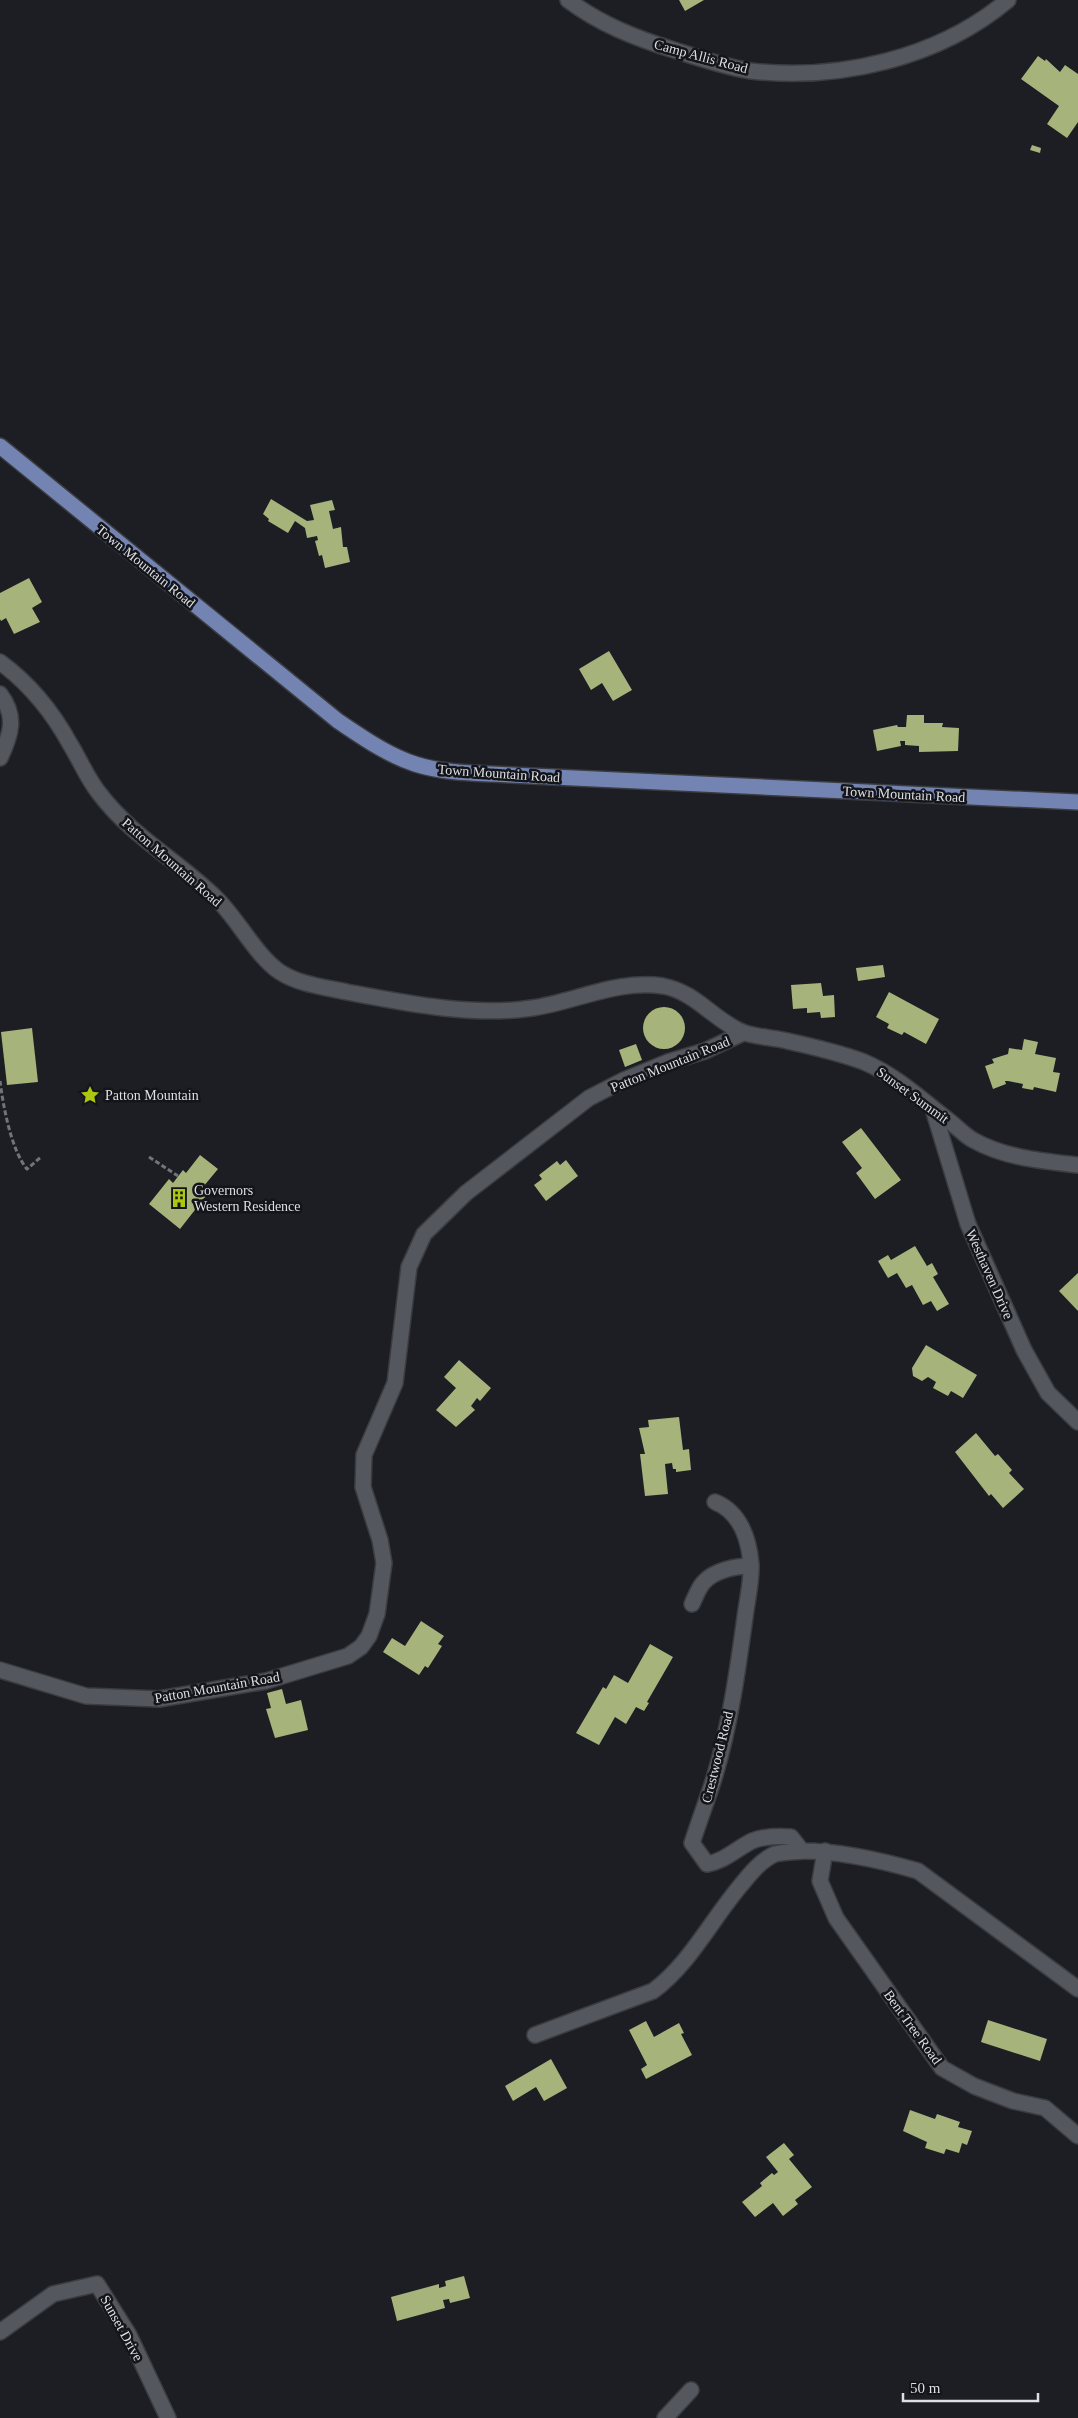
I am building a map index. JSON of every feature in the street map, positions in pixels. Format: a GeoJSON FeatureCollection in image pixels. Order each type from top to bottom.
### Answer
{"type":"FeatureCollection","features":[{"type":"Feature","properties":{"kind":"main road","name":"Town Mountain Road"},"geometry":{"type":"LineString","coordinates":[[0,446],[338,721],[394,756],[416,764],[444,770],[521,776],[1078,802]]}},
{"type":"Feature","properties":{"kind":"street","name":"Camp Allis Road"},"geometry":{"type":"LineString","coordinates":[[568,0],[604,24],[637,39],[709,61],[750,71],[798,73],[859,68],[919,52],[961,33],[1008,0]]}},
{"type":"Feature","properties":{"kind":"street","name":"Patton Mountain Road"},"geometry":{"type":"LineString","coordinates":[[0,662],[22,678],[50,712],[71,744],[83,770],[112,809],[129,827],[206,888],[234,918],[262,957],[275,969],[288,977],[306,984],[411,1004],[481,1010],[529,1008],[614,988],[639,985],[662,986],[690,996],[723,1023],[743,1033]]}},
{"type":"Feature","properties":{"kind":"street"},"geometry":{"type":"LineString","coordinates":[[0,694],[6,701],[12,720],[11,732],[0,758]]}},
{"type":"Feature","properties":{"kind":"street","name":"Patton Mountain Road"},"geometry":{"type":"LineString","coordinates":[[0,1670],[86,1696],[160,1699],[266,1681],[348,1656],[361,1647],[369,1636],[377,1614],[384,1563],[380,1540],[363,1487],[364,1455],[395,1383],[409,1266],[424,1234],[466,1193],[589,1098],[624,1080],[668,1062],[705,1051],[743,1033]]}},
{"type":"Feature","properties":{"kind":"street","name":"Sunset Summit"},"geometry":{"type":"LineString","coordinates":[[743,1033],[838,1053],[865,1062],[890,1075],[973,1140],[1024,1159],[1078,1165]]}},
{"type":"Feature","properties":{"kind":"street","name":"Westhaven Drive"},"geometry":{"type":"LineString","coordinates":[[934,1109],[968,1224],[1024,1350],[1048,1393],[1078,1422]]}},
{"type":"Feature","properties":{"kind":"street"},"geometry":{"type":"LineString","coordinates":[[692,1604],[703,1582],[736,1566],[751,1566],[748,1543],[739,1522],[726,1506],[715,1502]]}},
{"type":"Feature","properties":{"kind":"street","name":"Crestwood Road"},"geometry":{"type":"LineString","coordinates":[[751,1566],[742,1640],[728,1716],[715,1773],[692,1843],[706,1864],[720,1862],[752,1841],[768,1837],[791,1837],[802,1851]]}},
{"type":"Feature","properties":{"kind":"street"},"geometry":{"type":"LineString","coordinates":[[535,2035],[653,1991],[665,1982],[684,1962],[704,1932],[752,1872],[776,1854],[802,1851],[825,1851],[887,1862],[918,1871],[1078,1989]]}},
{"type":"Feature","properties":{"kind":"street","name":"Bent Tree Road"},"geometry":{"type":"LineString","coordinates":[[825,1851],[820,1881],[836,1918],[942,2068],[974,2086],[1014,2101],[1046,2108],[1078,2136]]}},
{"type":"Feature","properties":{"kind":"street","name":"Sunset Drive"},"geometry":{"type":"LineString","coordinates":[[0,2332],[53,2294],[97,2284],[129,2335],[168,2418]]}},
{"type":"Feature","properties":{"kind":"street"},"geometry":{"type":"LineString","coordinates":[[665,2418],[691,2390]]}},
{"type":"Feature","properties":{"kind":"path"},"geometry":{"type":"LineString","coordinates":[[0,1081],[15,1149],[20,1160],[26,1168],[41,1157]]}},
{"type":"Feature","properties":{"kind":"path"},"geometry":{"type":"LineString","coordinates":[[149,1157],[178,1176]]}},
{"type":"Feature","properties":{"kind":"building"},"geometry":{"type":"Polygon","coordinates":[[[679,0],[704,0],[685,11],[679,0]]]}},
{"type":"Feature","properties":{"kind":"building"},"geometry":{"type":"Polygon","coordinates":[[[1038,56],[1045,61],[1046,59],[1060,72],[1065,65],[1078,74],[1078,122],[1067,138],[1047,124],[1059,106],[1021,79],[1038,56]]]}},
{"type":"Feature","properties":{"kind":"building"},"geometry":{"type":"Polygon","coordinates":[[[1032,145],[1041,148],[1040,153],[1030,150],[1032,145]]]}},
{"type":"Feature","properties":{"kind":"building"},"geometry":{"type":"Polygon","coordinates":[[[271,499],[307,521],[314,520],[310,505],[332,500],[335,510],[329,511],[333,529],[341,527],[343,547],[347,547],[350,562],[325,568],[322,555],[319,556],[315,541],[318,540],[317,536],[307,538],[305,528],[295,521],[288,533],[268,521],[269,519],[263,514],[271,499]]]}},
{"type":"Feature","properties":{"kind":"building"},"geometry":{"type":"Polygon","coordinates":[[[29,578],[42,602],[32,608],[40,622],[14,634],[6,618],[1,621],[0,619],[0,593],[29,578]]]}},
{"type":"Feature","properties":{"kind":"building"},"geometry":{"type":"Polygon","coordinates":[[[609,651],[632,690],[613,701],[602,683],[591,690],[579,669],[609,651]]]}},
{"type":"Feature","properties":{"kind":"building"},"geometry":{"type":"Polygon","coordinates":[[[907,715],[924,715],[924,723],[943,723],[942,727],[959,728],[958,751],[919,752],[919,746],[905,745],[905,741],[900,741],[901,746],[877,751],[873,730],[897,725],[898,727],[906,727],[907,715]]]}},
{"type":"Feature","properties":{"kind":"building"},"geometry":{"type":"Polygon","coordinates":[[[883,965],[885,977],[858,981],[856,968],[883,965]]]}},
{"type":"Feature","properties":{"kind":"building"},"geometry":{"type":"Polygon","coordinates":[[[821,983],[823,996],[834,995],[835,1017],[821,1018],[820,1012],[807,1013],[807,1008],[793,1009],[791,985],[821,983]]]}},
{"type":"Feature","properties":{"kind":"building"},"geometry":{"type":"Polygon","coordinates":[[[889,992],[939,1019],[926,1044],[904,1032],[902,1035],[887,1028],[889,1024],[876,1017],[889,992]]]}},
{"type":"Feature","properties":{"kind":"building"},"geometry":{"type":"Polygon","coordinates":[[[668,1007],[676,1010],[682,1016],[685,1028],[682,1040],[676,1046],[660,1049],[652,1046],[646,1040],[643,1024],[646,1016],[652,1010],[668,1007]]]}},
{"type":"Feature","properties":{"kind":"building"},"geometry":{"type":"Polygon","coordinates":[[[32,1028],[38,1082],[7,1085],[1,1032],[32,1028]]]}},
{"type":"Feature","properties":{"kind":"building"},"geometry":{"type":"Polygon","coordinates":[[[1024,1039],[1038,1042],[1035,1054],[1056,1058],[1053,1072],[1060,1073],[1056,1092],[1034,1087],[1033,1090],[1022,1088],[1023,1084],[1008,1081],[1005,1081],[1006,1084],[993,1089],[985,1066],[994,1063],[992,1059],[1008,1054],[1009,1048],[1022,1050],[1024,1039]]]}},
{"type":"Feature","properties":{"kind":"building"},"geometry":{"type":"Polygon","coordinates":[[[636,1044],[642,1060],[625,1067],[619,1050],[636,1044]]]}},
{"type":"Feature","properties":{"kind":"building"},"geometry":{"type":"Polygon","coordinates":[[[861,1128],[901,1180],[875,1199],[856,1173],[862,1168],[842,1142],[861,1128]]]}},
{"type":"Feature","properties":{"kind":"building","name":"Governors Western Residence"},"geometry":{"type":"Polygon","coordinates":[[[200,1155],[218,1169],[203,1187],[209,1192],[180,1229],[149,1204],[169,1179],[173,1183],[183,1170],[186,1173],[200,1155]]]}},
{"type":"Feature","properties":{"kind":"building"},"geometry":{"type":"Polygon","coordinates":[[[566,1160],[578,1176],[546,1201],[534,1185],[542,1179],[539,1175],[557,1161],[560,1165],[566,1160]]]}},
{"type":"Feature","properties":{"kind":"building"},"geometry":{"type":"Polygon","coordinates":[[[915,1246],[927,1266],[932,1263],[938,1274],[933,1277],[949,1304],[937,1311],[931,1301],[923,1305],[912,1285],[906,1288],[897,1273],[888,1278],[878,1261],[888,1255],[891,1260],[915,1246]]]}},
{"type":"Feature","properties":{"kind":"building"},"geometry":{"type":"Polygon","coordinates":[[[1078,1273],[1078,1311],[1059,1291],[1078,1273]]]}},
{"type":"Feature","properties":{"kind":"building"},"geometry":{"type":"Polygon","coordinates":[[[926,1345],[977,1375],[963,1398],[951,1391],[948,1396],[933,1388],[936,1382],[928,1377],[922,1381],[913,1376],[912,1368],[926,1345]]]}},
{"type":"Feature","properties":{"kind":"building"},"geometry":{"type":"Polygon","coordinates":[[[459,1360],[491,1388],[480,1401],[477,1398],[471,1406],[475,1410],[456,1427],[436,1410],[456,1388],[444,1377],[459,1360]]]}},
{"type":"Feature","properties":{"kind":"building"},"geometry":{"type":"Polygon","coordinates":[[[679,1417],[683,1450],[689,1449],[691,1470],[676,1472],[676,1469],[673,1469],[672,1463],[665,1464],[668,1494],[645,1496],[640,1454],[645,1454],[639,1428],[649,1427],[648,1420],[679,1417]]]}},
{"type":"Feature","properties":{"kind":"building"},"geometry":{"type":"Polygon","coordinates":[[[976,1433],[995,1456],[998,1454],[1012,1470],[1009,1473],[1024,1489],[1003,1508],[991,1494],[989,1496],[955,1452],[976,1433]]]}},
{"type":"Feature","properties":{"kind":"building"},"geometry":{"type":"Polygon","coordinates":[[[421,1621],[444,1636],[438,1644],[442,1646],[428,1668],[425,1666],[419,1675],[383,1652],[392,1638],[405,1646],[421,1621]]]}},
{"type":"Feature","properties":{"kind":"building"},"geometry":{"type":"Polygon","coordinates":[[[650,1644],[673,1657],[647,1702],[649,1703],[644,1711],[636,1707],[626,1724],[615,1717],[599,1745],[576,1733],[603,1687],[606,1689],[614,1675],[628,1683],[650,1644]]]}},
{"type":"Feature","properties":{"kind":"building"},"geometry":{"type":"Polygon","coordinates":[[[282,1689],[286,1704],[301,1700],[308,1730],[275,1738],[266,1709],[271,1708],[267,1693],[282,1689]]]}},
{"type":"Feature","properties":{"kind":"building"},"geometry":{"type":"Polygon","coordinates":[[[988,2020],[1047,2039],[1040,2061],[981,2042],[988,2020]]]}},
{"type":"Feature","properties":{"kind":"building"},"geometry":{"type":"Polygon","coordinates":[[[646,2021],[654,2037],[679,2023],[684,2033],[681,2034],[692,2055],[646,2079],[641,2069],[647,2065],[629,2030],[646,2021]]]}},
{"type":"Feature","properties":{"kind":"building"},"geometry":{"type":"Polygon","coordinates":[[[551,2059],[567,2088],[544,2101],[536,2087],[513,2101],[505,2086],[551,2059]]]}},
{"type":"Feature","properties":{"kind":"building"},"geometry":{"type":"Polygon","coordinates":[[[910,2110],[935,2119],[937,2114],[960,2122],[958,2127],[972,2131],[967,2145],[962,2143],[959,2153],[946,2149],[944,2154],[925,2148],[927,2142],[903,2131],[910,2110]]]}},
{"type":"Feature","properties":{"kind":"building"},"geometry":{"type":"Polygon","coordinates":[[[784,2143],[794,2155],[789,2159],[812,2187],[795,2200],[798,2204],[783,2216],[773,2203],[755,2217],[742,2202],[762,2186],[760,2183],[772,2173],[774,2175],[778,2172],[766,2157],[784,2143]]]}},
{"type":"Feature","properties":{"kind":"building"},"geometry":{"type":"Polygon","coordinates":[[[464,2276],[470,2298],[450,2303],[449,2299],[443,2300],[445,2308],[397,2321],[391,2297],[439,2284],[439,2288],[446,2286],[445,2281],[464,2276]]]}},
{"type":"Feature","properties":{"kind":"place","name":"Patton Mountain"},"geometry":{"type":"Point","coordinates":[90,1095]}},
{"type":"Feature","properties":{"kind":"place","name":"Governors Western Residence"},"geometry":{"type":"Point","coordinates":[179,1198]}}]}
